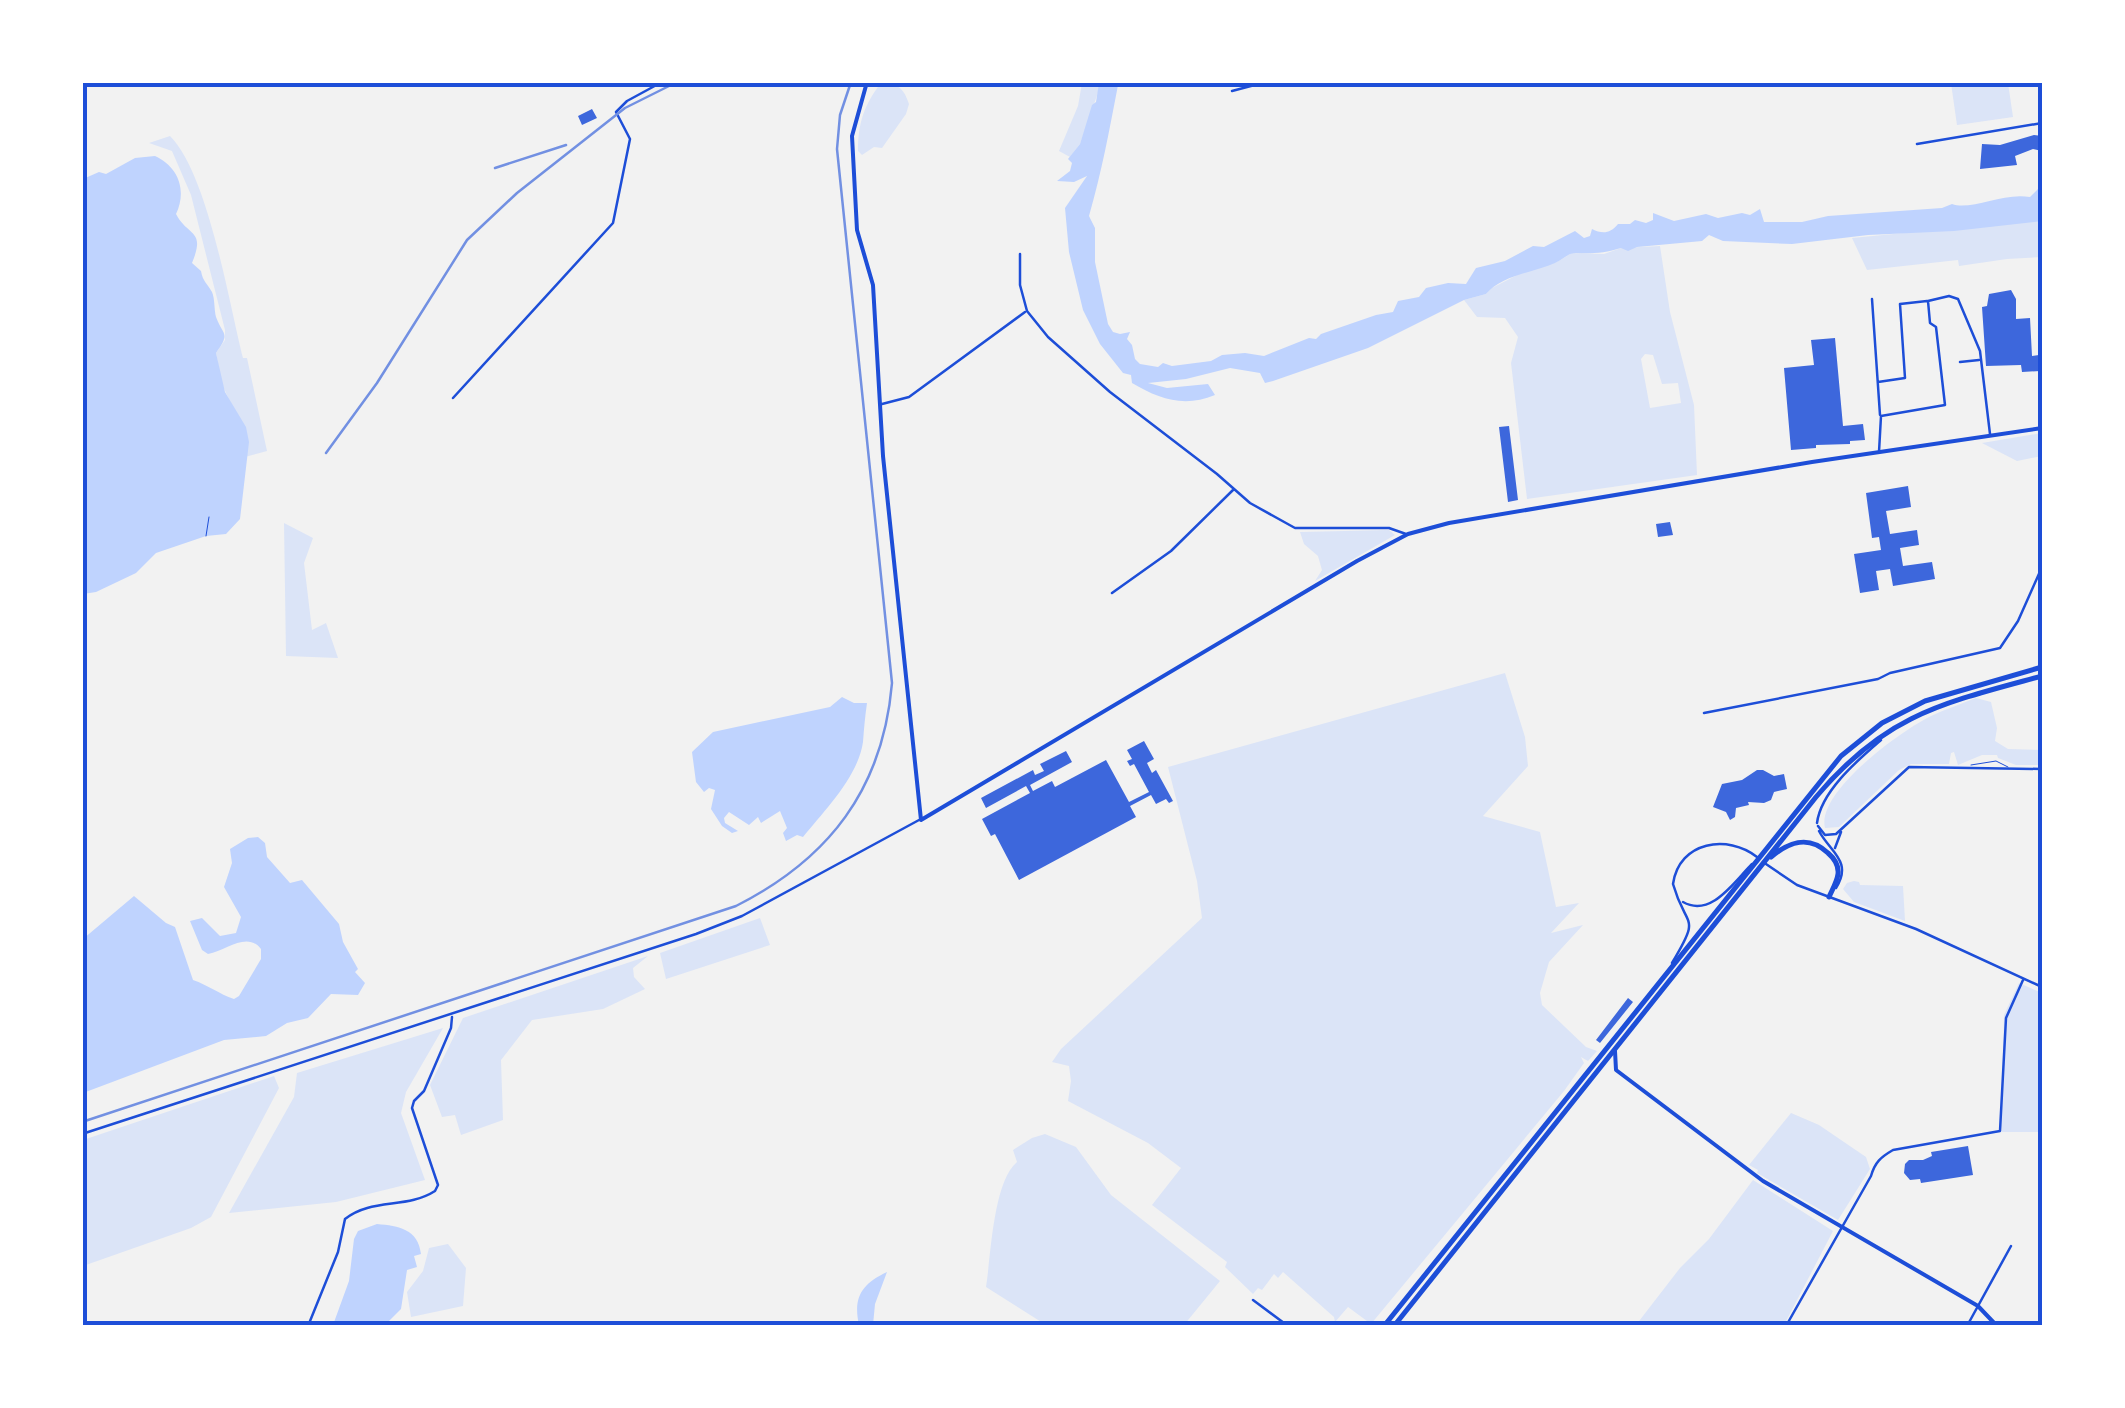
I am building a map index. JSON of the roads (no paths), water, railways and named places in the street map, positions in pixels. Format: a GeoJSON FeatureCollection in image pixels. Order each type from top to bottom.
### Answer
{"type":"FeatureCollection","features":[{"type":"Feature","properties":{"kind":"main road"},"geometry":{"type":"LineString","coordinates":[[1394,1326],[1600,1070],[1841,756],[1882,724],[1925,701],[2042,668]]}},
{"type":"Feature","properties":{"kind":"main road"},"geometry":{"type":"LineString","coordinates":[[1384,1326],[1671,964],[1839,770],[1898,725],[1950,701],[2042,676]]}},
{"type":"Feature","properties":{"kind":"main road"},"geometry":{"type":"LineString","coordinates":[[1755,866],[1784,846],[1801,841],[1815,843],[1838,867],[1829,896]]}},
{"type":"Feature","properties":{"kind":"street"},"geometry":{"type":"LineString","coordinates":[[453,398],[613,223],[630,139],[616,112],[627,101],[662,82]]}},
{"type":"Feature","properties":{"kind":"street"},"geometry":{"type":"LineString","coordinates":[[867,82],[852,144],[857,230],[872,285],[879,404],[920,820]]}},
{"type":"Feature","properties":{"kind":"street"},"geometry":{"type":"LineString","coordinates":[[1232,91],[1266,82]]}},
{"type":"Feature","properties":{"kind":"street"},"geometry":{"type":"LineString","coordinates":[[1917,144],[2042,122]]}},
{"type":"Feature","properties":{"kind":"street"},"geometry":{"type":"LineString","coordinates":[[1020,254],[1020,285],[1027,311],[1048,337],[1250,504],[1295,528],[1389,528],[1408,534]]}},
{"type":"Feature","properties":{"kind":"street"},"geometry":{"type":"LineString","coordinates":[[1878,382],[1905,378],[1900,304],[1949,296],[1958,299],[1981,360],[1990,436]]}},
{"type":"Feature","properties":{"kind":"street"},"geometry":{"type":"LineString","coordinates":[[1872,299],[1879,452]]}},
{"type":"Feature","properties":{"kind":"street"},"geometry":{"type":"LineString","coordinates":[[1880,416],[1945,405],[1936,327],[1930,323],[1928,300]]}},
{"type":"Feature","properties":{"kind":"street"},"geometry":{"type":"LineString","coordinates":[[879,404],[909,397],[1027,311]]}},
{"type":"Feature","properties":{"kind":"street"},"geometry":{"type":"LineString","coordinates":[[1960,362],[1981,360]]}},
{"type":"Feature","properties":{"kind":"street"},"geometry":{"type":"LineString","coordinates":[[82,1134],[452,1016],[742,916],[920,820],[1408,534],[1525,509],[2042,428]]}},
{"type":"Feature","properties":{"kind":"street"},"geometry":{"type":"LineString","coordinates":[[1112,593],[1170,550],[1234,490]]}},
{"type":"Feature","properties":{"kind":"street"},"geometry":{"type":"LineString","coordinates":[[1704,713],[1878,679],[2000,648],[2014,628],[2042,566]]}},
{"type":"Feature","properties":{"kind":"street"},"geometry":{"type":"LineString","coordinates":[[1829,896],[1843,876],[1842,862],[1823,839],[1818,826],[1821,808],[1839,782],[1898,725]]}},
{"type":"Feature","properties":{"kind":"street"},"geometry":{"type":"LineString","coordinates":[[1818,826],[1829,836],[1844,827],[1906,768],[2042,769]]}},
{"type":"Feature","properties":{"kind":"street"},"geometry":{"type":"LineString","coordinates":[[1836,851],[1835,842],[1844,827]]}},
{"type":"Feature","properties":{"kind":"street"},"geometry":{"type":"LineString","coordinates":[[1671,964],[1690,924],[1674,877],[1681,863],[1700,848],[1726,842],[1746,849],[1782,877],[1916,929],[2042,987]]}},
{"type":"Feature","properties":{"kind":"street"},"geometry":{"type":"LineString","coordinates":[[1678,897],[1688,906],[1710,904],[1755,866]]}},
{"type":"Feature","properties":{"kind":"street"},"geometry":{"type":"LineString","coordinates":[[1786,1326],[1871,1176],[1874,1164],[1893,1150],[2000,1130],[2006,1018],[2023,980]]}},
{"type":"Feature","properties":{"kind":"street"},"geometry":{"type":"LineString","coordinates":[[308,1326],[338,1252],[345,1218],[368,1206],[406,1201],[435,1191],[438,1184],[412,1108],[424,1091],[451,1028],[452,1016]]}},
{"type":"Feature","properties":{"kind":"street"},"geometry":{"type":"LineString","coordinates":[[1616,1048],[1616,1070]]}},
{"type":"Feature","properties":{"kind":"street"},"geometry":{"type":"LineString","coordinates":[[1600,1070],[1616,1070],[1763,1181],[1978,1306],[1998,1326]]}},
{"type":"Feature","properties":{"kind":"street"},"geometry":{"type":"LineString","coordinates":[[1967,1326],[2011,1246]]}},
{"type":"Feature","properties":{"kind":"street"},"geometry":{"type":"LineString","coordinates":[[1253,1300],[1288,1326]]}},
{"type":"Feature","properties":{"kind":"water"},"geometry":{"type":"Polygon","coordinates":[[[1099,83],[1118,85],[1089,216],[1095,228],[1095,262],[1108,324],[1113,332],[1130,332],[1127,339],[1140,364],[1158,367],[1163,363],[1172,366],[1211,361],[1222,355],[1264,356],[1393,312],[1398,301],[1419,297],[1426,288],[1466,284],[1476,268],[1505,261],[1533,246],[1544,247],[1575,231],[1584,238],[1590,236],[1592,229],[1606,232],[1635,220],[1646,223],[1653,220],[1653,213],[1674,221],[1706,214],[1718,218],[1750,215],[1760,209],[1764,222],[1802,222],[1828,216],[2030,197],[2038,189],[2042,190],[2042,221],[1792,244],[1723,241],[1709,235],[1702,241],[1628,251],[1621,248],[1573,253],[1510,278],[1486,294],[1464,300],[1368,348],[1273,381],[1265,383],[1260,373],[1230,368],[1148,383],[1167,388],[1208,384],[1215,395],[1193,401],[1172,400],[1132,383],[1131,375],[1123,373],[1100,344],[1083,310],[1069,252],[1065,208],[1087,176],[1074,182],[1057,181],[1070,171],[1072,163],[1068,159],[1080,144],[1099,83]]]}},
{"type":"Feature","properties":{"kind":"water"},"geometry":{"type":"Polygon","coordinates":[[[155,156],[170,166],[179,180],[181,197],[176,214],[196,239],[192,263],[212,292],[216,317],[224,334],[216,353],[225,392],[246,427],[249,442],[240,519],[226,534],[206,536],[156,553],[136,573],[83,594],[83,179],[99,172],[106,174],[135,158],[155,156]]]}},
{"type":"Feature","properties":{"kind":"water"},"geometry":{"type":"Polygon","coordinates":[[[842,697],[854,703],[867,703],[860,755],[839,793],[803,837],[797,835],[786,841],[783,833],[787,828],[780,811],[761,823],[758,817],[749,825],[729,812],[725,823],[738,831],[732,833],[722,826],[711,809],[715,790],[709,788],[704,792],[696,782],[692,752],[713,732],[830,707],[842,697]]]}},
{"type":"Feature","properties":{"kind":"water"},"geometry":{"type":"Polygon","coordinates":[[[258,837],[265,843],[267,857],[290,883],[302,880],[339,924],[343,942],[358,969],[355,972],[365,983],[358,995],[331,994],[308,1018],[287,1023],[266,1036],[224,1040],[83,1093],[83,939],[134,896],[175,927],[193,980],[234,999],[261,959],[261,949],[243,942],[208,954],[202,950],[190,921],[202,918],[220,936],[236,933],[241,917],[224,887],[232,863],[230,849],[248,838],[258,837]]]}},
{"type":"Feature","properties":{"kind":"water"},"geometry":{"type":"Polygon","coordinates":[[[377,1224],[406,1230],[419,1246],[421,1254],[414,1256],[417,1267],[407,1270],[401,1309],[385,1325],[333,1325],[349,1281],[354,1239],[358,1231],[377,1224]]]}},
{"type":"Feature","properties":{"kind":"water"},"geometry":{"type":"Polygon","coordinates":[[[887,1272],[875,1304],[873,1325],[859,1325],[857,1307],[861,1293],[887,1272]]]}},
{"type":"Feature","properties":{"kind":"railway"},"geometry":{"type":"LineString","coordinates":[[326,453],[377,383],[467,240],[517,193],[625,108],[677,82]]}},
{"type":"Feature","properties":{"kind":"railway"},"geometry":{"type":"LineString","coordinates":[[82,1122],[736,906],[798,866],[846,817],[877,756],[892,683],[837,149],[840,115],[851,82]]}},
{"type":"Feature","properties":{"kind":"railway"},"geometry":{"type":"LineString","coordinates":[[495,168],[566,145]]}}]}
